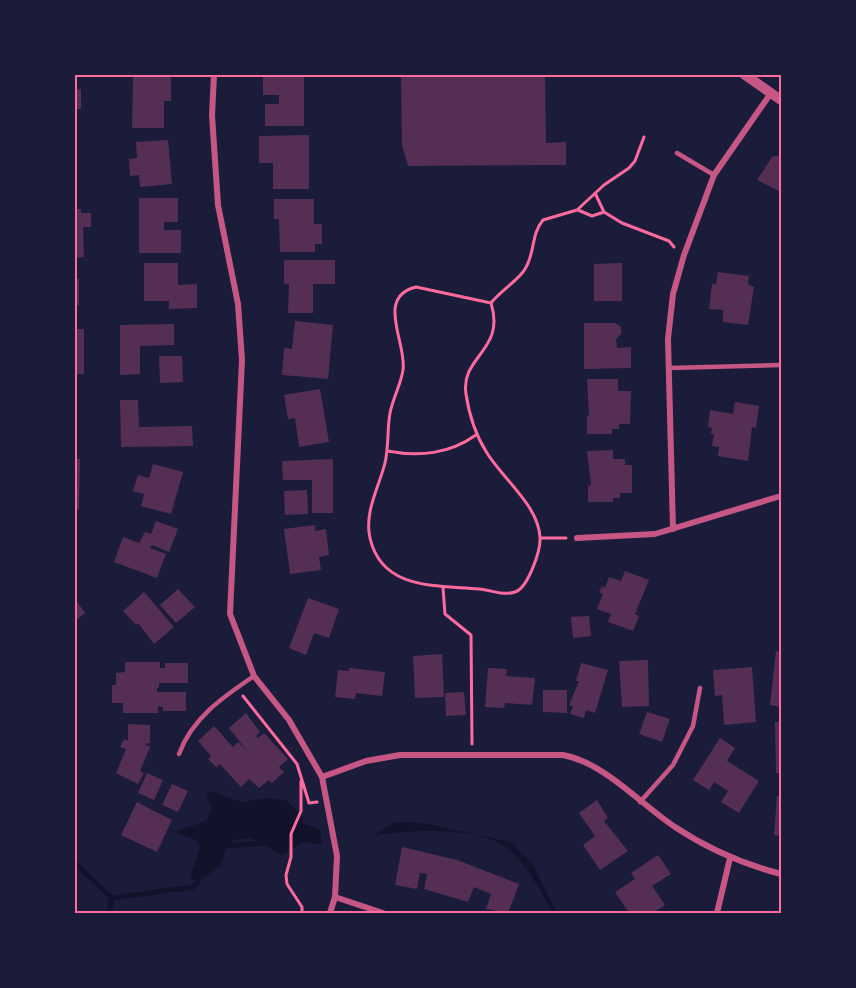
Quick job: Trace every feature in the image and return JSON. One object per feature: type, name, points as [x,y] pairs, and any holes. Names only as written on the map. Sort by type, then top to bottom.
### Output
[{"type":"street","points":[[214,75],[212,115],[218,206],[238,304],[242,360],[230,614],[254,676],[289,720],[322,777],[337,856],[335,897],[330,913]]},
{"type":"street","points":[[673,529],[668,339],[674,294],[683,258],[714,175],[776,97],[745,75]]},
{"type":"street","points":[[578,538],[635,537],[673,529],[781,496]]},
{"type":"street","points":[[322,777],[366,761],[400,755],[562,755],[577,758],[603,773],[676,828],[730,858],[781,874]]},
{"type":"street","points":[[717,913],[730,858]]},
{"type":"street","points":[[335,897],[383,913]]},
{"type":"lane","points":[[677,153],[714,175]]},
{"type":"lane","points":[[669,368],[781,365]]},
{"type":"lane","points":[[179,754],[186,735],[207,711],[254,676]]},
{"type":"lane","points":[[640,802],[674,765],[693,726],[700,688]]},
{"type":"path","points":[[491,303],[508,283],[525,270],[532,256],[536,232],[543,220],[578,210],[594,193],[635,161],[644,137]]},
{"type":"path","points":[[594,193],[604,212],[630,227],[669,241],[683,258]]},
{"type":"path","points":[[578,210],[592,216],[604,212]]},
{"type":"path","points":[[416,287],[491,303],[496,325],[492,339],[467,374],[465,388],[477,435],[496,467],[532,514],[540,538],[525,586],[517,592],[507,594],[479,589],[429,587],[403,578],[388,568],[376,555],[370,536],[370,513],[387,451],[391,409],[403,371],[404,357],[394,318],[397,299],[408,289],[416,287]]},
{"type":"path","points":[[387,451],[438,453],[454,449],[477,435]]},
{"type":"path","points":[[540,538],[578,538]]},
{"type":"path","points":[[443,588],[445,614],[471,635],[472,755]]},
{"type":"path","points":[[238,687],[247,703],[297,764],[309,803],[327,801]]},
{"type":"path","points":[[301,776],[301,811],[291,834],[291,857],[286,875],[287,884],[302,907],[303,913]]},
{"type":"shaded area","points":[[210,791],[241,802],[269,798],[286,800],[302,816],[303,824],[320,829],[322,842],[318,844],[302,842],[282,855],[251,838],[234,840],[227,846],[220,866],[201,880],[190,879],[200,846],[194,839],[174,832],[206,821],[212,809],[206,794]]},
{"type":"shaded area","points":[[395,822],[423,823],[515,843],[518,851],[532,863],[557,913],[553,913],[521,863],[508,849],[496,841],[480,836],[443,831],[373,836]]},
{"type":"building","points":[[133,75],[171,75],[171,101],[164,101],[164,128],[132,128]]},
{"type":"building","points":[[263,75],[304,75],[304,126],[265,126],[265,104],[279,104],[279,95],[263,95]]},
{"type":"building","points":[[401,75],[545,75],[546,143],[566,142],[566,165],[408,166],[402,145]]},
{"type":"building","points":[[81,89],[81,109],[75,109],[75,90]]},
{"type":"building","points":[[309,135],[309,189],[273,189],[273,163],[259,163],[259,136]]},
{"type":"building","points":[[168,140],[172,184],[140,187],[139,175],[130,176],[129,159],[137,158],[136,142]]},
{"type":"building","points":[[781,155],[781,192],[757,180],[772,157]]},
{"type":"building","points":[[139,198],[178,198],[178,222],[164,222],[164,230],[181,230],[181,253],[139,253]]},
{"type":"building","points":[[274,199],[314,199],[314,224],[322,224],[322,244],[315,244],[315,252],[280,252],[279,219],[274,219]]},
{"type":"building","points":[[75,209],[81,209],[81,213],[91,213],[91,227],[83,227],[84,257],[75,258]]},
{"type":"building","points":[[284,260],[335,260],[335,284],[313,284],[313,313],[288,313],[289,284],[284,284]]},
{"type":"building","points":[[144,263],[178,263],[178,285],[197,284],[197,308],[169,309],[169,301],[144,301]]},
{"type":"building","points":[[622,263],[622,301],[594,301],[594,264]]},
{"type":"building","points":[[718,272],[749,276],[748,284],[754,287],[748,325],[723,322],[723,310],[709,309],[712,284],[716,284]]},
{"type":"building","points":[[75,279],[79,279],[79,305],[75,305]]},
{"type":"building","points":[[295,321],[333,325],[328,379],[282,375],[284,348],[292,349]]},
{"type":"building","points":[[584,323],[615,323],[621,327],[621,334],[616,339],[617,348],[631,347],[631,368],[584,369]]},
{"type":"building","points":[[174,324],[174,345],[140,346],[140,374],[120,375],[120,325]]},
{"type":"building","points":[[75,329],[84,329],[84,374],[75,374]]},
{"type":"building","points":[[159,356],[182,356],[183,382],[160,383]]},
{"type":"building","points":[[587,379],[618,379],[618,391],[631,391],[630,424],[619,424],[619,429],[612,429],[612,434],[587,434],[587,416],[589,416]]},
{"type":"building","points":[[320,389],[329,442],[299,447],[295,418],[288,419],[284,395]]},
{"type":"building","points":[[120,400],[138,400],[139,427],[192,426],[193,446],[121,447]]},
{"type":"building","points":[[735,402],[759,406],[756,428],[752,427],[748,461],[718,456],[719,447],[712,446],[714,434],[711,434],[712,428],[708,427],[710,410],[733,414]]},
{"type":"building","points":[[613,450],[613,459],[625,459],[625,465],[632,465],[632,493],[620,493],[620,498],[613,498],[613,502],[588,502],[588,486],[591,485],[587,451]]},
{"type":"building","points":[[75,459],[80,459],[79,510],[75,510]]},
{"type":"building","points":[[333,459],[333,513],[312,513],[312,480],[283,480],[282,461]]},
{"type":"building","points":[[153,464],[183,472],[171,514],[141,506],[144,494],[133,491],[138,475],[149,478]]},
{"type":"building","points":[[307,490],[308,514],[285,515],[284,491]]},
{"type":"building","points":[[156,521],[178,529],[169,552],[152,545],[150,548],[166,554],[157,578],[114,562],[123,537],[139,543],[145,532],[151,534]]},
{"type":"building","points":[[315,525],[315,531],[326,529],[329,555],[319,557],[321,570],[290,574],[284,529]]},
{"type":"building","points":[[625,571],[649,580],[635,614],[639,616],[633,631],[608,622],[611,614],[597,609],[603,594],[599,592],[602,586],[605,588],[609,577],[621,581]]},
{"type":"building","points":[[178,589],[195,607],[176,623],[160,605]]},
{"type":"building","points":[[144,592],[174,627],[154,644],[138,623],[136,625],[123,611]]},
{"type":"building","points":[[308,598],[339,609],[329,638],[314,633],[306,655],[289,648]]},
{"type":"building","points":[[75,599],[85,613],[75,621]]},
{"type":"building","points":[[589,616],[591,636],[573,638],[571,617]]},
{"type":"building","points":[[776,651],[781,652],[781,707],[770,705]]},
{"type":"building","points":[[442,654],[444,697],[415,698],[413,656]]},
{"type":"building","points":[[648,660],[649,706],[622,707],[619,661]]},
{"type":"building","points":[[125,662],[160,662],[160,668],[165,668],[165,663],[188,663],[188,683],[159,683],[159,688],[157,688],[157,692],[186,692],[186,711],[163,711],[163,707],[158,706],[158,713],[123,713],[123,703],[112,703],[112,685],[116,685],[116,673],[125,672]]},
{"type":"building","points":[[581,663],[608,670],[595,713],[586,710],[584,718],[570,714],[573,706],[569,705],[579,681],[576,681]]},
{"type":"building","points":[[752,667],[756,722],[724,725],[722,695],[715,696],[713,670]]},
{"type":"building","points":[[349,668],[385,672],[382,696],[356,693],[355,699],[335,697],[338,670],[349,671]]},
{"type":"building","points":[[488,668],[507,669],[506,676],[535,678],[532,705],[505,703],[504,708],[485,707]]},
{"type":"building","points":[[543,690],[567,690],[567,713],[543,712]]},
{"type":"building","points":[[464,692],[466,715],[446,716],[445,693]]},
{"type":"building","points":[[647,712],[670,719],[662,742],[639,734]]},
{"type":"building","points":[[246,713],[260,732],[256,736],[258,738],[264,733],[288,759],[279,767],[284,772],[272,783],[269,780],[259,788],[249,779],[241,787],[220,764],[216,767],[208,759],[211,756],[198,741],[214,726],[233,747],[238,742],[247,751],[229,728]]},
{"type":"building","points":[[775,722],[781,722],[781,773],[776,773]]},
{"type":"building","points":[[128,724],[150,725],[150,743],[144,744],[150,747],[140,771],[144,773],[138,784],[116,773],[126,749],[120,747],[124,739],[128,741]]},
{"type":"building","points":[[720,738],[735,748],[727,761],[759,781],[739,813],[721,802],[728,791],[714,782],[709,790],[693,780]]},
{"type":"building","points":[[147,773],[163,780],[154,800],[138,793]]},
{"type":"building","points":[[172,784],[188,791],[178,812],[162,805]]},
{"type":"building","points":[[777,796],[781,796],[781,836],[774,835]]},
{"type":"building","points":[[597,800],[608,818],[604,821],[628,851],[600,870],[583,845],[595,836],[579,813]]},
{"type":"building","points":[[137,802],[172,820],[157,852],[121,835]]},
{"type":"building","points":[[402,847],[457,860],[519,884],[508,913],[486,909],[491,894],[474,887],[468,902],[424,889],[427,874],[420,873],[417,889],[395,885]]},
{"type":"building","points":[[658,855],[671,874],[652,886],[665,905],[653,913],[629,913],[615,892],[635,879],[631,873]]},
{"type":"waterway","points":[[223,846],[267,843]]},
{"type":"waterway","points":[[75,863],[112,898],[193,887],[202,876]]},
{"type":"waterway","points":[[109,913],[112,898]]}]
